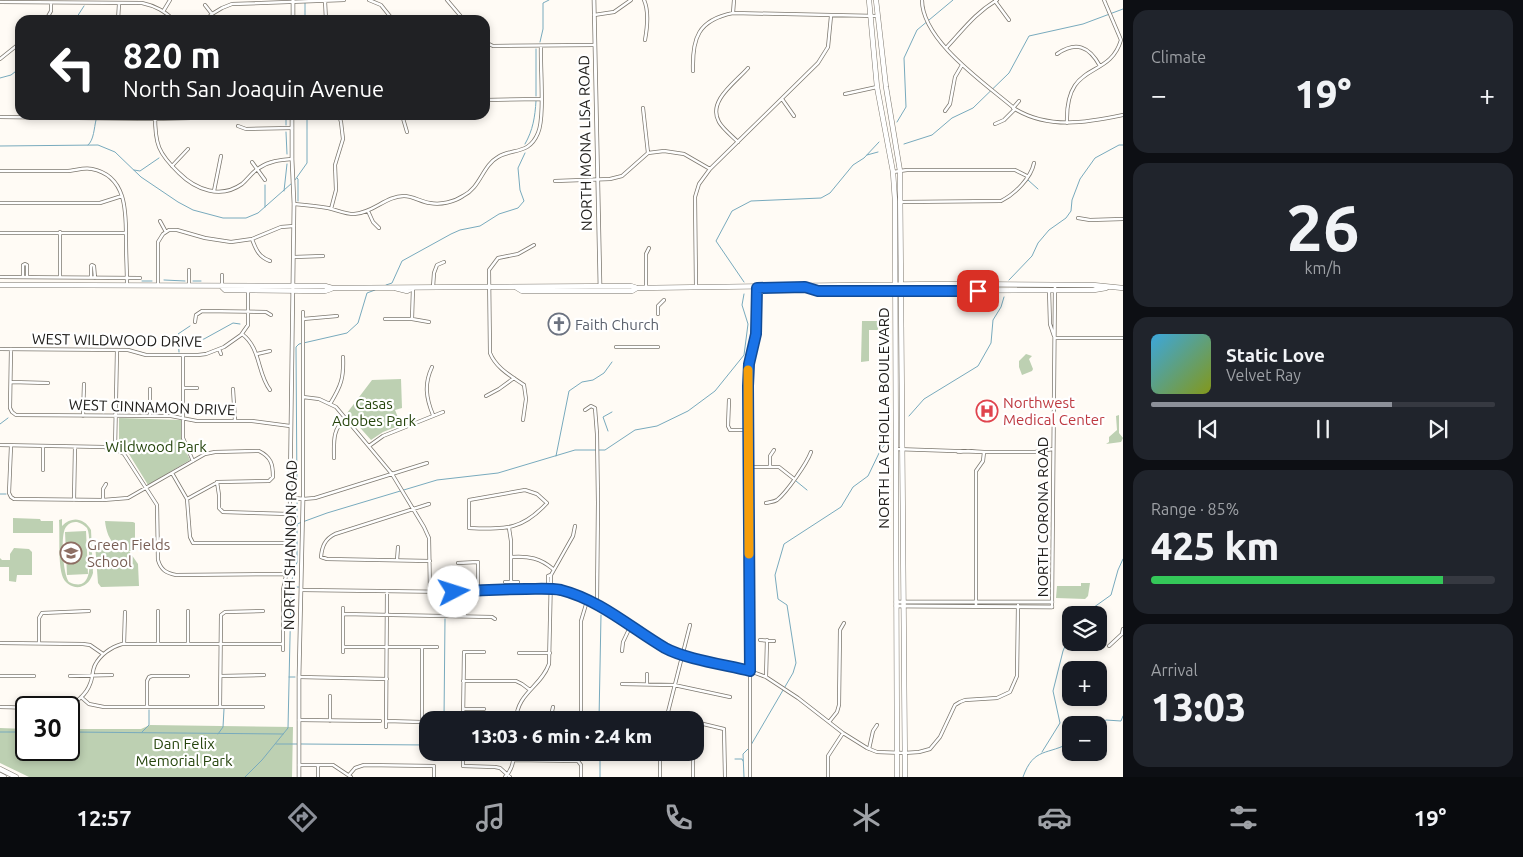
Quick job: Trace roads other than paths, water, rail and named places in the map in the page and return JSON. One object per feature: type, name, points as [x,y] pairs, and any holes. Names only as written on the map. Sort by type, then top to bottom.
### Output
[{"type":"main road","name":"NORTH LA CHOLLA BOULEVARD","points":[[868,0],[877,87],[893,172],[895,201],[897,777]]},
{"type":"main road","name":"NORTH LA CHOLLA BOULEVARD","points":[[876,0],[892,129],[900,171],[904,777]]},
{"type":"main road","points":[[0,285],[225,286],[325,291],[332,288],[395,288],[407,291],[413,288],[600,286],[632,286],[637,288],[757,288],[818,285],[1011,285],[1052,288]]},
{"type":"main road","points":[[978,291],[980,288],[999,288],[1011,285]]},
{"type":"main road","points":[[805,287],[818,291],[978,291],[1093,285],[1123,288]]},
{"type":"main road","points":[[222,287],[225,290],[248,291],[293,289]]},
{"type":"main road","points":[[516,288],[522,291],[632,291],[637,288]]},
{"type":"main road","points":[[0,768],[16,777]]},
{"type":"main road","points":[[0,775],[4,777]]},
{"type":"street","points":[[164,10],[170,0]]},
{"type":"street","points":[[205,5],[212,14],[232,4],[344,0]]},
{"type":"street","points":[[369,0],[380,5],[389,15]]},
{"type":"street","points":[[447,0],[460,15]]},
{"type":"street","name":"NORTH MONA LISA ROAD","points":[[594,0],[600,286]]},
{"type":"street","points":[[594,15],[614,12],[631,0]]},
{"type":"street","points":[[644,0],[647,30],[645,40]]},
{"type":"street","points":[[733,13],[734,0]]},
{"type":"street","points":[[922,0],[926,20],[933,34],[962,65],[1014,109],[1032,118],[1046,122],[1067,123],[1100,120],[1123,115]]},
{"type":"street","points":[[946,48],[975,15],[996,0],[1009,20]]},
{"type":"street","points":[[1067,123],[1068,98],[1079,78],[1110,60],[1116,53],[1122,40],[1104,0]]},
{"type":"street","points":[[293,1],[293,15]]},
{"type":"street","points":[[326,1],[326,15]]},
{"type":"street","points":[[0,2],[142,3],[153,5],[164,10],[169,15]]},
{"type":"street","points":[[49,15],[51,11],[51,2]]},
{"type":"street","points":[[118,15],[119,3]]},
{"type":"street","points":[[693,71],[694,44],[699,32],[709,21],[719,16],[733,13],[877,16]]},
{"type":"street","points":[[696,288],[695,197],[699,184],[710,169],[818,63],[828,47],[831,16]]},
{"type":"street","points":[[490,44],[594,46]]},
{"type":"street","points":[[294,204],[311,205],[355,214],[368,211],[397,197],[410,197],[430,203],[447,202],[464,196],[476,185],[493,160],[505,154],[522,150],[534,140],[539,132],[541,124],[540,46]]},
{"type":"street","points":[[0,59],[15,47]]},
{"type":"street","points":[[1057,54],[1070,47],[1087,49],[1100,66]]},
{"type":"street","points":[[945,111],[950,104],[955,77],[962,65]]},
{"type":"street","points":[[738,142],[720,124],[716,109],[718,102],[748,68]]},
{"type":"street","points":[[845,94],[877,87]]},
{"type":"street","points":[[490,100],[541,99]]},
{"type":"street","points":[[782,99],[794,116]]},
{"type":"street","points":[[995,124],[1004,120],[1019,101]]},
{"type":"street","points":[[643,108],[648,153]]},
{"type":"street","points":[[0,117],[15,117]]},
{"type":"street","points":[[155,120],[158,146],[161,153],[194,186],[205,190],[224,191],[236,187],[250,177],[257,169],[268,163],[292,159]]},
{"type":"street","name":"NORTH SHANNON ROAD","points":[[283,650],[283,590],[289,561],[290,514],[294,257],[292,120]]},
{"type":"street","points":[[331,209],[336,190],[335,165],[343,139],[340,120]]},
{"type":"street","points":[[403,120],[407,132]]},
{"type":"street","points":[[238,126],[246,129],[292,128]]},
{"type":"street","points":[[172,166],[188,149]]},
{"type":"street","points":[[556,180],[610,179],[622,176],[648,153],[664,151],[684,154],[710,169]]},
{"type":"street","points":[[214,191],[221,156]]},
{"type":"street","points":[[252,162],[265,180]]},
{"type":"street","points":[[901,202],[1001,201],[1007,198],[1028,176],[1034,162]]},
{"type":"street","points":[[0,171],[69,171],[84,168],[93,169],[112,179],[126,206],[127,286]]},
{"type":"street","points":[[893,172],[1015,170],[1028,176]]},
{"type":"street","points":[[236,187],[238,192]]},
{"type":"street","points":[[0,203],[100,204],[122,196]]},
{"type":"street","points":[[368,211],[373,222],[379,228]]},
{"type":"street","points":[[1078,218],[1090,220],[1123,219]]},
{"type":"street","points":[[160,222],[166,232]]},
{"type":"street","points":[[158,286],[158,242],[166,232],[175,229],[225,242],[252,239],[278,227],[294,226]]},
{"type":"street","points":[[60,232],[60,277]]},
{"type":"street","points":[[0,233],[126,233]]},
{"type":"street","points":[[252,239],[257,252],[264,259],[270,261]]},
{"type":"street","points":[[523,420],[526,392],[524,385],[500,368],[490,353],[489,270],[498,258],[518,254],[534,245]]},
{"type":"street","points":[[646,288],[646,254],[649,248]]},
{"type":"street","points":[[294,257],[323,256]]},
{"type":"street","points":[[433,288],[434,273],[437,265],[444,262]]},
{"type":"street","points":[[23,277],[23,265],[25,264],[27,265],[27,277]]},
{"type":"street","points":[[189,287],[190,270]]},
{"type":"street","points":[[222,276],[222,287]]},
{"type":"street","points":[[0,277],[140,278]]},
{"type":"street","points":[[412,319],[413,288]]},
{"type":"street","points":[[750,777],[749,364],[756,334],[757,288]]},
{"type":"street","name":"NORTH CORONA ROAD","points":[[1052,288],[1050,324],[1055,338],[1052,607]]},
{"type":"street","points":[[248,291],[248,325],[242,334],[251,342],[257,354],[265,384],[270,390]]},
{"type":"street","points":[[658,314],[658,306],[664,300]]},
{"type":"street","points":[[195,322],[197,313],[202,311],[266,312],[271,315]]},
{"type":"street","name":"NORTH SHANNON ROAD","points":[[299,777],[303,498],[303,312]]},
{"type":"street","points":[[303,319],[337,316]]},
{"type":"street","points":[[384,319],[412,319],[429,322]]},
{"type":"street","name":"WEST WILDWOOD DRIVE","points":[[0,349],[128,350],[146,355],[206,354],[237,339],[242,334]]},
{"type":"street","points":[[1055,338],[1123,338]]},
{"type":"street","points":[[616,348],[658,347]]},
{"type":"street","points":[[11,349],[11,382],[48,383]]},
{"type":"street","points":[[219,349],[221,354]]},
{"type":"street","points":[[115,449],[117,350]]},
{"type":"street","points":[[257,354],[270,351]]},
{"type":"street","points":[[183,355],[183,438],[193,460]]},
{"type":"street","points":[[330,404],[342,383],[344,373],[343,357]]},
{"type":"street","points":[[432,367],[427,377],[426,386],[427,399],[433,415]]},
{"type":"street","points":[[486,396],[514,378]]},
{"type":"street","name":"WEST CINNAMON DRIVE","points":[[11,382],[10,408],[12,414],[16,415],[170,416],[197,421],[257,422],[290,426]]},
{"type":"street","points":[[83,416],[84,384]]},
{"type":"street","points":[[183,388],[197,388]]},
{"type":"street","points":[[150,389],[150,416]]},
{"type":"street","points":[[233,389],[235,421]]},
{"type":"street","points":[[303,397],[319,399],[330,404],[346,418],[392,474],[414,509],[428,538],[430,592]]},
{"type":"street","points":[[729,400],[728,426],[730,430],[749,430]]},
{"type":"street","points":[[585,410],[591,406],[595,408],[597,434],[598,601],[596,605]]},
{"type":"street","points":[[369,446],[384,436],[443,412]]},
{"type":"street","points":[[334,458],[335,431],[338,424],[346,418]]},
{"type":"street","points":[[0,445],[104,447],[115,449],[124,454],[158,509],[158,560],[161,568],[167,573],[176,575],[286,574]]},
{"type":"street","points":[[11,446],[9,493],[10,498],[14,499],[103,500],[128,498],[193,460],[205,454],[215,452],[258,451],[265,454],[273,465],[271,482],[217,482],[187,499]]},
{"type":"street","points":[[43,470],[44,446]]},
{"type":"street","points":[[74,500],[75,446]]},
{"type":"street","points":[[895,449],[958,452],[1035,452],[1053,449]]},
{"type":"street","points":[[770,466],[770,456],[774,450]]},
{"type":"street","points":[[766,502],[776,501],[808,462],[811,452]]},
{"type":"street","points":[[976,603],[976,477],[984,452]]},
{"type":"street","points":[[290,498],[315,498],[427,463]]},
{"type":"street","points":[[749,467],[770,466],[783,470],[794,478]]},
{"type":"street","points":[[172,473],[187,499],[191,541],[198,544],[288,543]]},
{"type":"street","points":[[217,482],[220,511],[290,514]]},
{"type":"street","points":[[103,500],[103,489],[106,484]]},
{"type":"street","points":[[524,490],[537,494],[547,503],[533,517],[509,528],[468,528],[469,500],[524,490]]},
{"type":"street","points":[[430,504],[335,534],[324,543],[322,557],[327,559],[430,560]]},
{"type":"street","points":[[517,711],[518,705],[546,671],[550,653],[550,587],[548,576],[573,536],[575,526]]},
{"type":"street","points":[[509,528],[512,582]]},
{"type":"street","points":[[398,547],[398,560]]},
{"type":"street","points":[[512,557],[533,557],[542,560],[554,569]]},
{"type":"street","points":[[458,562],[478,562],[478,590]]},
{"type":"street","points":[[506,582],[518,582]]},
{"type":"street","points":[[302,590],[430,592],[550,587],[596,605],[666,648],[766,677],[798,698],[843,733],[869,749],[877,752],[904,753],[919,752],[930,748],[940,737],[955,706],[960,702],[997,698],[1010,692],[1017,676],[1018,606]]},
{"type":"street","points":[[386,727],[387,591]]},
{"type":"street","points":[[465,591],[465,616]]},
{"type":"street","points":[[581,711],[581,621],[587,601]]},
{"type":"street","points":[[896,604],[1052,602]]},
{"type":"street","points":[[904,604],[1052,607]]},
{"type":"street","points":[[343,608],[343,652]]},
{"type":"street","points":[[39,644],[40,613],[89,611]]},
{"type":"street","points":[[158,611],[158,644]]},
{"type":"street","points":[[188,611],[188,644]]},
{"type":"street","points":[[124,644],[125,612]]},
{"type":"street","points":[[220,707],[221,612],[264,612]]},
{"type":"street","points":[[343,614],[465,616],[492,617],[495,619]]},
{"type":"street","points":[[829,722],[837,712],[839,705],[840,630],[844,623]]},
{"type":"street","points":[[622,650],[623,642],[631,625]]},
{"type":"street","points":[[669,711],[690,625]]},
{"type":"street","points":[[1109,646],[1122,634],[1123,629]]},
{"type":"street","points":[[760,640],[774,640]]},
{"type":"street","points":[[766,677],[767,640]]},
{"type":"street","points":[[0,643],[83,644],[90,645],[103,655]]},
{"type":"street","points":[[0,708],[67,706],[81,697],[90,685],[94,667],[113,646],[124,644],[283,644]]},
{"type":"street","points":[[343,647],[437,647]]},
{"type":"street","points":[[422,647],[422,711]]},
{"type":"street","points":[[484,652],[464,652],[463,709],[484,709]]},
{"type":"street","points":[[519,653],[550,653]]},
{"type":"street","points":[[546,671],[550,675]]},
{"type":"street","points":[[647,674],[647,684]]},
{"type":"street","points":[[70,676],[112,675]]},
{"type":"street","points":[[221,676],[264,675]]},
{"type":"street","points":[[0,676],[34,676]]},
{"type":"street","points":[[147,707],[148,677],[188,676]]},
{"type":"street","points":[[299,677],[387,679]]},
{"type":"street","points":[[464,681],[516,681],[530,690]]},
{"type":"street","points":[[622,684],[674,684],[730,698]]},
{"type":"street","points":[[330,696],[330,721]]},
{"type":"street","points":[[81,697],[89,704],[96,706],[263,707]]},
{"type":"street","points":[[552,711],[553,707]]},
{"type":"street","points":[[299,720],[380,721]]},
{"type":"street","points":[[386,721],[419,722]]},
{"type":"street","points":[[704,724],[725,728],[725,777]]},
{"type":"street","points":[[869,749],[871,737],[877,725]]},
{"type":"street","points":[[828,777],[828,756],[843,733]]},
{"type":"street","points":[[463,761],[463,766],[500,768],[507,776],[514,761]]},
{"type":"street","points":[[580,761],[581,777]]},
{"type":"street","points":[[660,761],[660,777]]},
{"type":"street","points":[[693,761],[693,777]]},
{"type":"street","points":[[299,765],[337,767],[350,776],[355,768],[364,765],[434,766],[434,777]]},
{"type":"street","points":[[318,765],[318,777]]},
{"type":"waterway","points":[[305,0],[305,15]]},
{"type":"waterway","points":[[540,42],[543,29],[543,3],[549,0]]},
{"type":"waterway","points":[[897,122],[906,107],[904,58],[917,30],[953,0]]},
{"type":"waterway","points":[[78,15],[84,6]]},
{"type":"waterway","points":[[904,144],[932,135],[952,118],[973,108],[1009,73],[1029,36],[1083,24],[1123,9]]},
{"type":"waterway","points":[[536,49],[536,96]]},
{"type":"waterway","points":[[0,78],[15,72]]},
{"type":"waterway","points":[[525,144],[533,123],[536,101]]},
{"type":"waterway","points":[[88,145],[93,137],[96,120]]},
{"type":"waterway","points":[[286,120],[286,125]]},
{"type":"waterway","points":[[295,180],[307,163],[307,120]]},
{"type":"waterway","points":[[286,132],[287,154]]},
{"type":"waterway","points":[[744,282],[716,241],[732,211],[751,201],[821,198],[830,193],[853,165],[864,158],[879,142]]},
{"type":"waterway","points":[[0,146],[98,145],[115,152],[141,177],[178,202],[193,210],[223,218],[246,218],[258,213],[292,183]]},
{"type":"waterway","points":[[1009,280],[1032,256],[1038,243],[1049,230],[1066,218],[1071,211],[1072,200],[1080,179],[1095,158],[1119,145],[1123,145]]},
{"type":"waterway","points":[[867,155],[878,152]]},
{"type":"waterway","points":[[386,285],[392,283],[402,261],[451,234],[480,226],[499,214],[518,208],[524,201],[520,190],[518,168],[525,153]]},
{"type":"waterway","points":[[134,170],[140,171],[159,158]]},
{"type":"waterway","points":[[284,191],[287,164]]},
{"type":"waterway","points":[[297,178],[298,201]]},
{"type":"waterway","points":[[1028,180],[1038,189]]},
{"type":"waterway","points":[[265,185],[265,207]]},
{"type":"waterway","points":[[164,280],[185,281]]},
{"type":"waterway","points":[[142,281],[152,281]]},
{"type":"waterway","points":[[193,281],[201,281]]},
{"type":"waterway","points":[[297,494],[296,347],[299,344],[347,333],[358,323],[367,293],[375,290]]},
{"type":"waterway","points":[[297,524],[437,480],[498,473],[575,450],[605,450],[635,430],[657,426],[688,411],[715,391],[744,355],[748,324],[742,305],[744,294]]},
{"type":"waterway","points":[[909,416],[924,399],[978,366],[991,343],[993,320],[1001,307],[1004,297]]},
{"type":"waterway","points":[[179,340],[204,339],[233,323],[240,324]]},
{"type":"waterway","points":[[179,352],[178,334],[190,326]]},
{"type":"waterway","points":[[556,456],[569,391],[582,382],[593,380],[604,373],[612,362]]},
{"type":"waterway","points":[[608,431],[603,417],[612,412]]},
{"type":"waterway","points":[[0,424],[8,418]]},
{"type":"waterway","points":[[751,745],[793,673],[796,663],[787,605],[778,599],[775,575],[784,544],[841,507],[853,487],[868,476],[881,449],[888,441]]},
{"type":"waterway","points":[[796,481],[807,490]]},
{"type":"waterway","points":[[0,494],[6,494]]},
{"type":"waterway","points":[[245,777],[262,760],[288,728],[291,583],[297,562],[297,503]]},
{"type":"waterway","points":[[1096,606],[1111,595],[1123,559]]},
{"type":"waterway","points":[[292,587],[299,587]]},
{"type":"waterway","points":[[599,711],[601,615]]},
{"type":"waterway","points":[[444,711],[445,619]]},
{"type":"waterway","points":[[1042,752],[1060,723],[1053,691],[1063,651]]},
{"type":"waterway","points":[[289,677],[295,677]]},
{"type":"waterway","points":[[218,734],[223,727],[224,709]]},
{"type":"waterway","points":[[142,732],[149,725],[149,710]]},
{"type":"waterway","points":[[1107,720],[1121,721],[1123,716]]},
{"type":"waterway","points":[[0,732],[15,732]]},
{"type":"waterway","points":[[80,732],[283,734]]},
{"type":"waterway","points":[[276,744],[297,744]]},
{"type":"waterway","points":[[301,744],[419,745]]},
{"type":"waterway","points":[[1023,777],[1027,767],[1037,756],[1062,746]]},
{"type":"waterway","points":[[744,777],[743,754],[749,748]]},
{"type":"waterway","points":[[735,759],[742,759],[743,761]]},
{"type":"waterway","points":[[600,761],[600,777]]},
{"type":"place","name":"Faith Church","points":[[559,324]]},
{"type":"place","name":"Northwest Medical Center","points":[[987,411]]},
{"type":"place","name":"Green Fields School","points":[[71,553]]},
{"type":"park label","name":"Casas Adobes Park","points":[[374,412]]},
{"type":"park label","name":"Wildwood Park","points":[[156,446]]},
{"type":"park label","name":"Dan Felix Memorial Park","points":[[184,752]]}]
